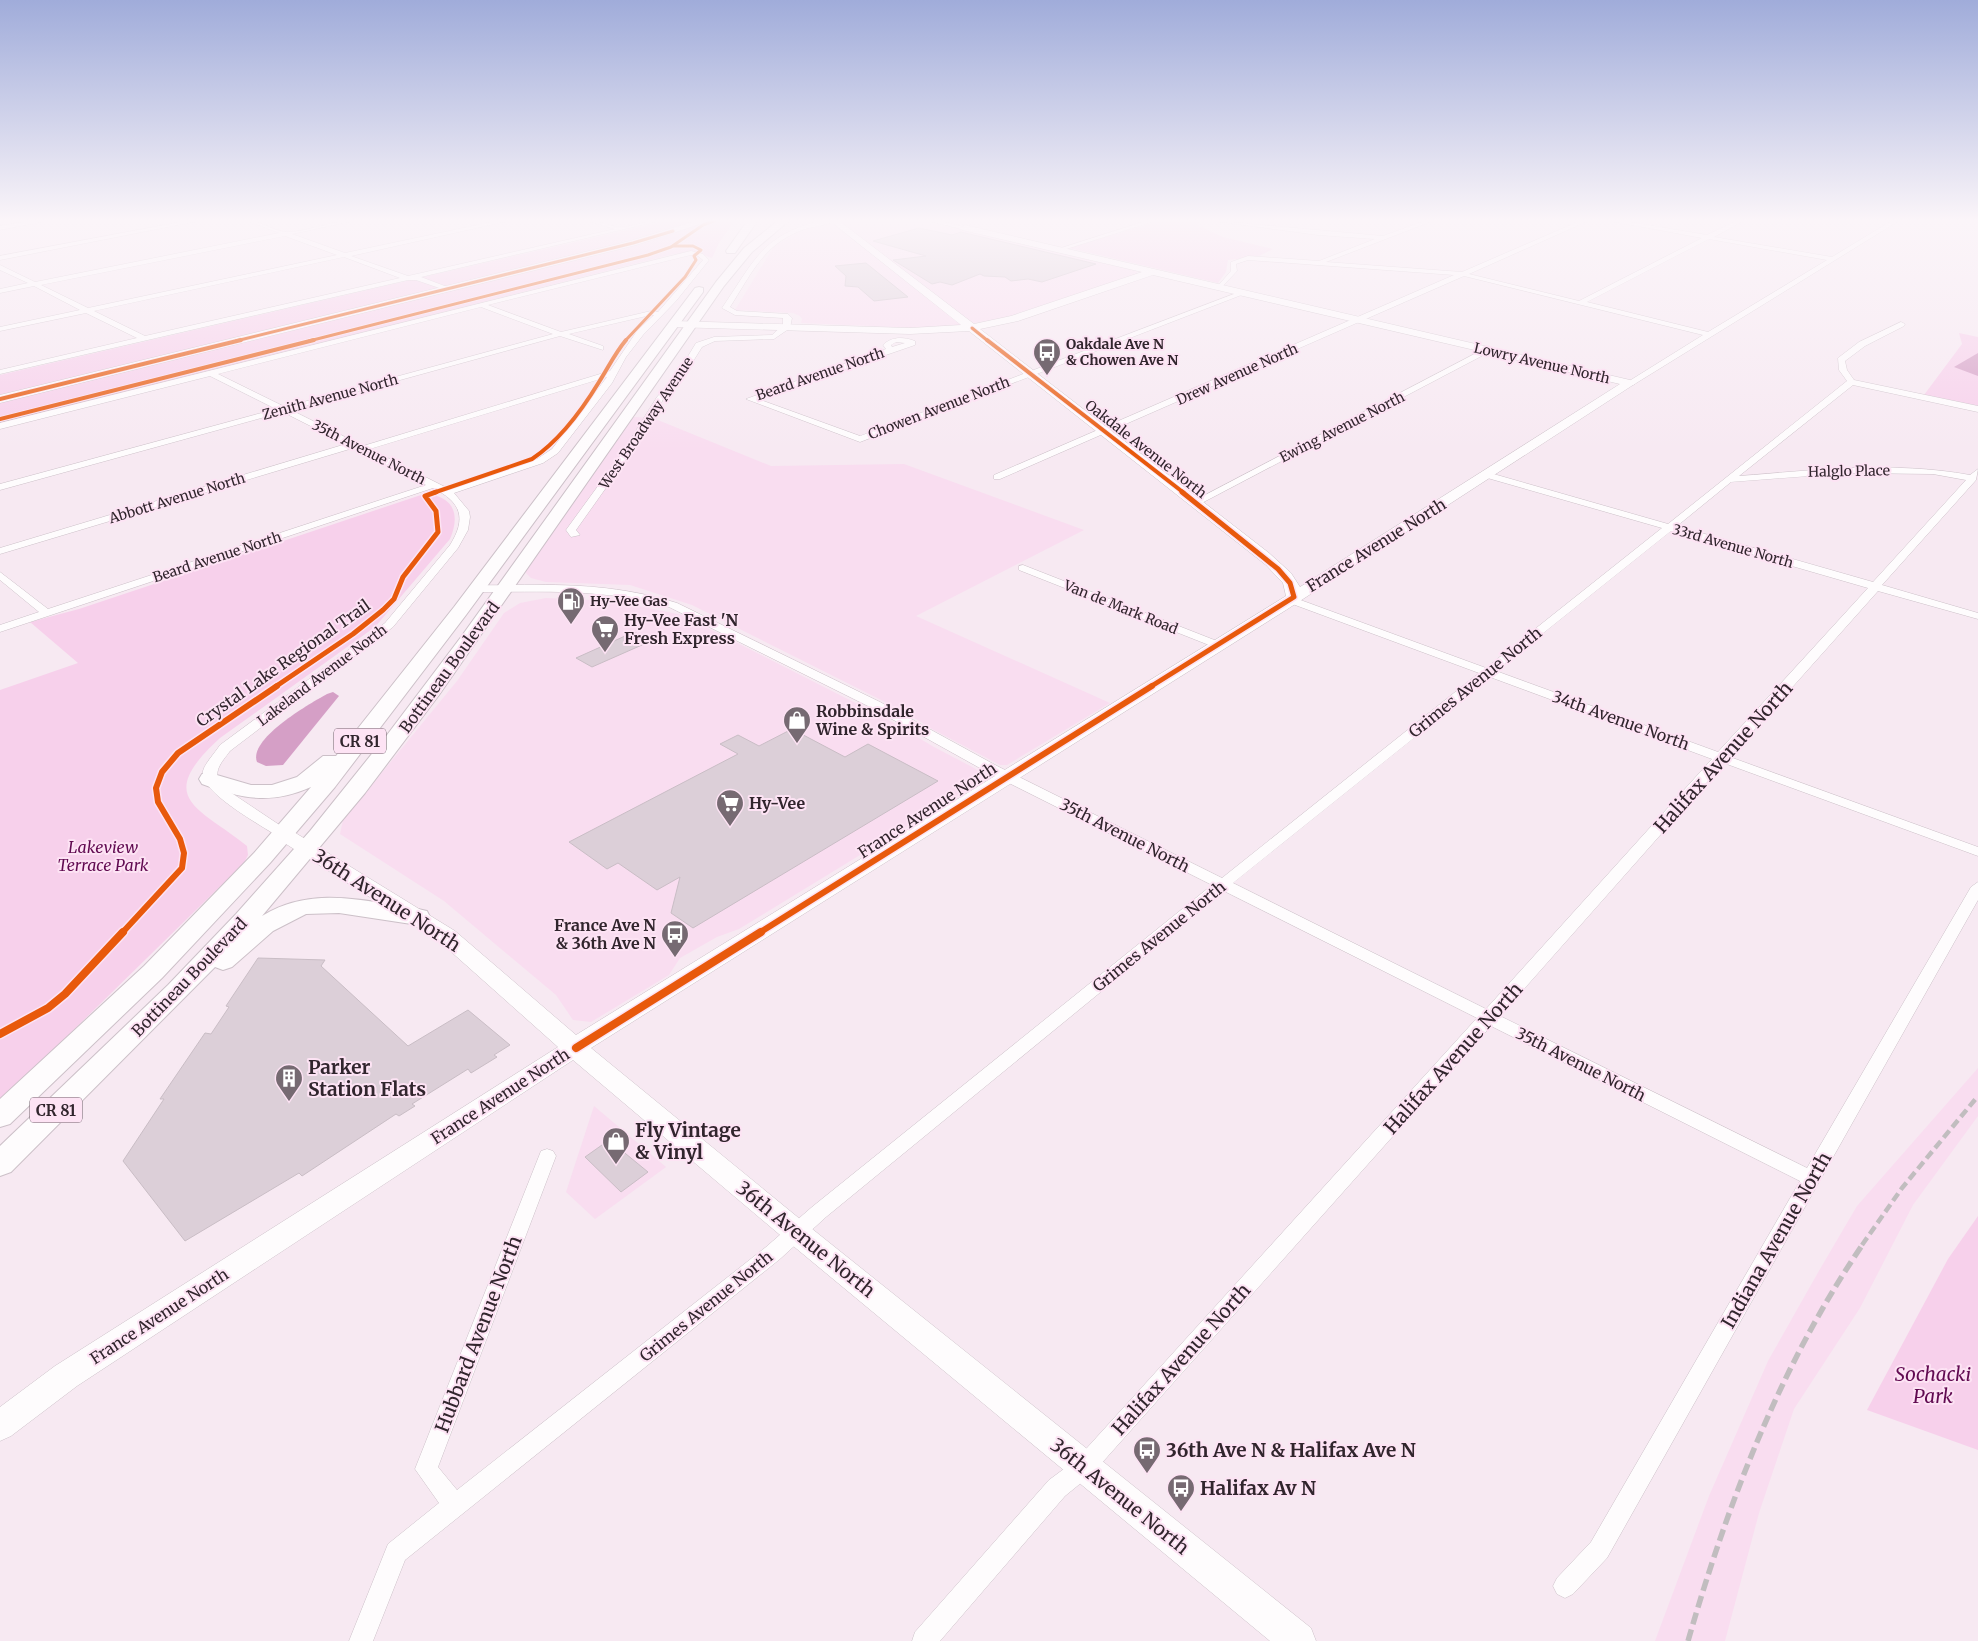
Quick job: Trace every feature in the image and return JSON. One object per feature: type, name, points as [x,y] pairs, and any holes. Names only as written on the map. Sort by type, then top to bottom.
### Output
[{"type":"main road","name":"Bottineau Boulevard","points":[[0,1164],[112,1056],[194,973],[278,883],[394,744],[506,589],[696,297]]},
{"type":"main road","name":"Bottineau Boulevard","points":[[0,1116],[153,972],[243,878],[282,833],[381,715],[680,322],[705,297]]},
{"type":"main road","points":[[210,779],[238,790],[253,793],[290,788],[318,774],[328,765],[411,657],[460,611]]},
{"type":"main road","points":[[0,1170],[118,1072],[232,952],[279,917],[296,909],[314,905],[418,917]]},
{"type":"street","points":[[60,297],[145,339]]},
{"type":"street","points":[[0,329],[150,297]]},
{"type":"street","points":[[0,372],[327,297]]},
{"type":"street","points":[[0,399],[414,297]]},
{"type":"street","points":[[0,426],[515,297]]},
{"type":"street","points":[[677,297],[674,300],[680,322]]},
{"type":"street","points":[[733,297],[726,308],[735,313],[785,316],[788,318],[786,326]]},
{"type":"street","name":"Oakdale Avenue North","points":[[932,297],[1251,546],[1291,581],[1295,591],[1293,598]]},
{"type":"street","points":[[448,492],[540,461],[555,451],[609,380],[640,333],[680,322],[770,328],[786,326],[916,331],[972,328],[1014,320],[1081,297]]},
{"type":"street","name":"Chowen Avenue North","points":[[860,439],[1233,297]]},
{"type":"street","name":"Lowry Avenue North","points":[[1258,297],[1630,383]]},
{"type":"street","name":"Drew Avenue North","points":[[997,477],[1412,297]]},
{"type":"street","points":[[1557,297],[1707,334]]},
{"type":"street","points":[[1580,302],[1591,297]]},
{"type":"street","name":"France Avenue North","points":[[0,1426],[66,1376],[576,1048],[1293,598],[1707,334],[1770,297]]},
{"type":"street","points":[[481,305],[600,348]]},
{"type":"street","name":"Zenith Avenue North","points":[[0,487],[560,334],[651,314],[680,322]]},
{"type":"street","points":[[1901,324],[1854,349],[1841,360],[1843,370],[1851,382],[1978,409]]},
{"type":"street","name":"West Broadway Avenue","points":[[575,535],[571,530],[626,454],[661,397],[678,377],[699,345],[720,338],[768,338],[779,335],[786,326]]},
{"type":"street","name":"Beard Avenue North","points":[[860,439],[750,398],[890,350]]},
{"type":"street","name":"Ewing Avenue North","points":[[1195,503],[1489,350]]},
{"type":"street","name":"35th Avenue North","points":[[209,372],[448,492]]},
{"type":"street","name":"Abbott Avenue North","points":[[0,551],[612,373]]},
{"type":"street","name":"Grimes Avenue North","points":[[361,1641],[396,1552],[773,1253],[796,1232],[1223,884],[1726,480],[1851,382]]},
{"type":"street","name":"Halglo Place","points":[[1726,480],[1848,470],[1933,471],[1975,475]]},
{"type":"street","name":"33rd Avenue North","points":[[1487,475],[1978,616]]},
{"type":"street","name":"Halifax Avenue North","points":[[924,1641],[1057,1488],[1084,1467],[1490,1018],[1877,587],[1975,475]]},
{"type":"street","name":"Beard Avenue North","points":[[0,629],[44,612],[434,486]]},
{"type":"street","name":"Lakeland Avenue North","points":[[210,779],[210,770],[225,748],[389,624],[454,546],[463,533],[466,520],[464,509],[448,492]]},
{"type":"street","name":"Van de Mark Road","points":[[1023,568],[1218,645]]},
{"type":"street","points":[[0,575],[44,612]]},
{"type":"street","name":"35th Avenue North","points":[[476,589],[610,590],[641,594],[674,605],[882,709],[939,742],[1810,1178]]},
{"type":"street","name":"34th Avenue North","points":[[1293,598],[1978,852]]},
{"type":"street","points":[[210,779],[216,789],[282,833]]},
{"type":"street","name":"36th Avenue North","points":[[282,833],[447,936],[576,1048],[796,1232],[1298,1641]]},
{"type":"street","name":"Indiana Avenue North","points":[[1565,1586],[1599,1550],[1978,887]]},
{"type":"street","name":"Hubbard Avenue North","points":[[455,1505],[426,1469],[547,1156]]},
{"type":"shaded area","points":[[743,297],[1071,297],[1007,318],[947,327],[918,328],[801,323],[802,319],[800,316],[793,313],[735,310]]},
{"type":"shaded area","points":[[1978,353],[1978,376],[1954,367]]},
{"type":"shaded area","points":[[633,417],[653,418],[771,466],[904,464],[1084,530],[916,616],[1110,703],[1007,765],[1000,765],[932,729],[903,711],[692,605],[630,585],[546,582],[531,578],[526,573],[526,569]]},
{"type":"shaded area","points":[[546,598],[615,601],[682,615],[887,719],[976,769],[981,776],[979,781],[739,929],[717,937],[680,958],[669,975],[591,1022],[573,1020],[556,995],[444,901],[340,834],[343,820],[457,681],[504,613],[520,603]]},
{"type":"shaded area","points":[[333,692],[339,696],[283,765],[266,766],[257,762],[257,753],[270,733],[318,699]]},
{"type":"shaded area","points":[[1978,1068],[1978,1116],[1913,1205],[1860,1308],[1794,1409],[1759,1513],[1725,1641],[1655,1641],[1709,1496],[1768,1361],[1857,1206]]},
{"type":"shaded area","points":[[594,1106],[666,1167],[595,1219],[566,1192]]},
{"type":"green space","points":[[339,297],[505,297],[0,424],[0,375]]},
{"type":"green space","points":[[1959,333],[1978,337],[1978,406],[1924,395],[1962,344]]},
{"type":"green space","name":"Lakeview Terrace Park","points":[[424,494],[442,498],[452,508],[455,522],[450,539],[375,627],[220,738],[200,759],[189,775],[186,789],[190,800],[200,811],[247,846],[248,855],[244,863],[0,1102],[0,690],[78,663],[30,622],[79,609]]},
{"type":"green space","name":"Sochacki Park","points":[[1978,1216],[1978,1450],[1867,1410],[1948,1259]]},
{"type":"building","points":[[869,297],[908,297],[874,301]]},
{"type":"building","name":"Hy-Vee Fast 'N Fresh Express","points":[[634,632],[651,641],[592,667],[576,658]]},
{"type":"building","name":"Hy-Vee","points":[[792,729],[845,757],[868,744],[938,781],[693,928],[671,913],[680,877],[657,890],[618,863],[607,869],[569,842],[738,754],[720,744],[738,735],[759,746]]},
{"type":"building","name":"Parker Station Flats","points":[[258,958],[325,960],[321,966],[408,1046],[468,1010],[510,1045],[494,1055],[497,1057],[471,1073],[468,1069],[412,1104],[415,1106],[399,1116],[396,1114],[302,1176],[299,1173],[185,1241],[123,1161],[164,1099],[160,1099],[205,1033],[211,1034],[229,1007],[226,1006]]},
{"type":"building","name":"Fly Vintage & Vinyl","points":[[609,1140],[648,1172],[621,1192],[585,1157]]},
{"type":"railway","points":[[1862,1245],[1902,1188],[1978,1096]]},
{"type":"railway","points":[[1688,1641],[1721,1537],[1760,1435],[1807,1337],[1863,1244]]},
{"type":"cycle path","points":[[0,399],[416,297]]},
{"type":"cycle path","points":[[0,419],[484,297]]},
{"type":"cycle path","name":"Crystal Lake Regional Trail","points":[[0,1034],[48,1008],[65,994],[182,868],[184,853],[180,839],[164,815],[158,802],[156,788],[162,772],[178,753],[353,634],[383,610],[394,599],[403,577],[438,532],[436,511],[425,496],[532,459],[539,454],[568,424],[587,400],[619,348],[667,297]]},
{"type":"cycle path","points":[[576,1048],[1294,597],[1294,590],[1290,583],[1271,562],[972,328]]},
{"type":"place","name":"Oakdale Ave N & Chowen Ave N","points":[[1047,376]]},
{"type":"place","name":"Hy-Vee Gas","points":[[571,625]]},
{"type":"place","name":"Hy-Vee Fast 'N Fresh Express","points":[[605,653]]},
{"type":"place","name":"Robbinsdale Wine & Spirits","points":[[797,744]]},
{"type":"place","name":"Hy-Vee","points":[[730,827]]},
{"type":"place","name":"France Ave N & 36th Ave N","points":[[675,958]]},
{"type":"place","name":"Parker Station Flats","points":[[289,1102]]},
{"type":"place","name":"Fly Vintage & Vinyl","points":[[616,1165]]},
{"type":"place","name":"36th Ave N & Halifax Ave N","points":[[1147,1474]]},
{"type":"place","name":"Halifax Av N","points":[[1181,1512]]}]
